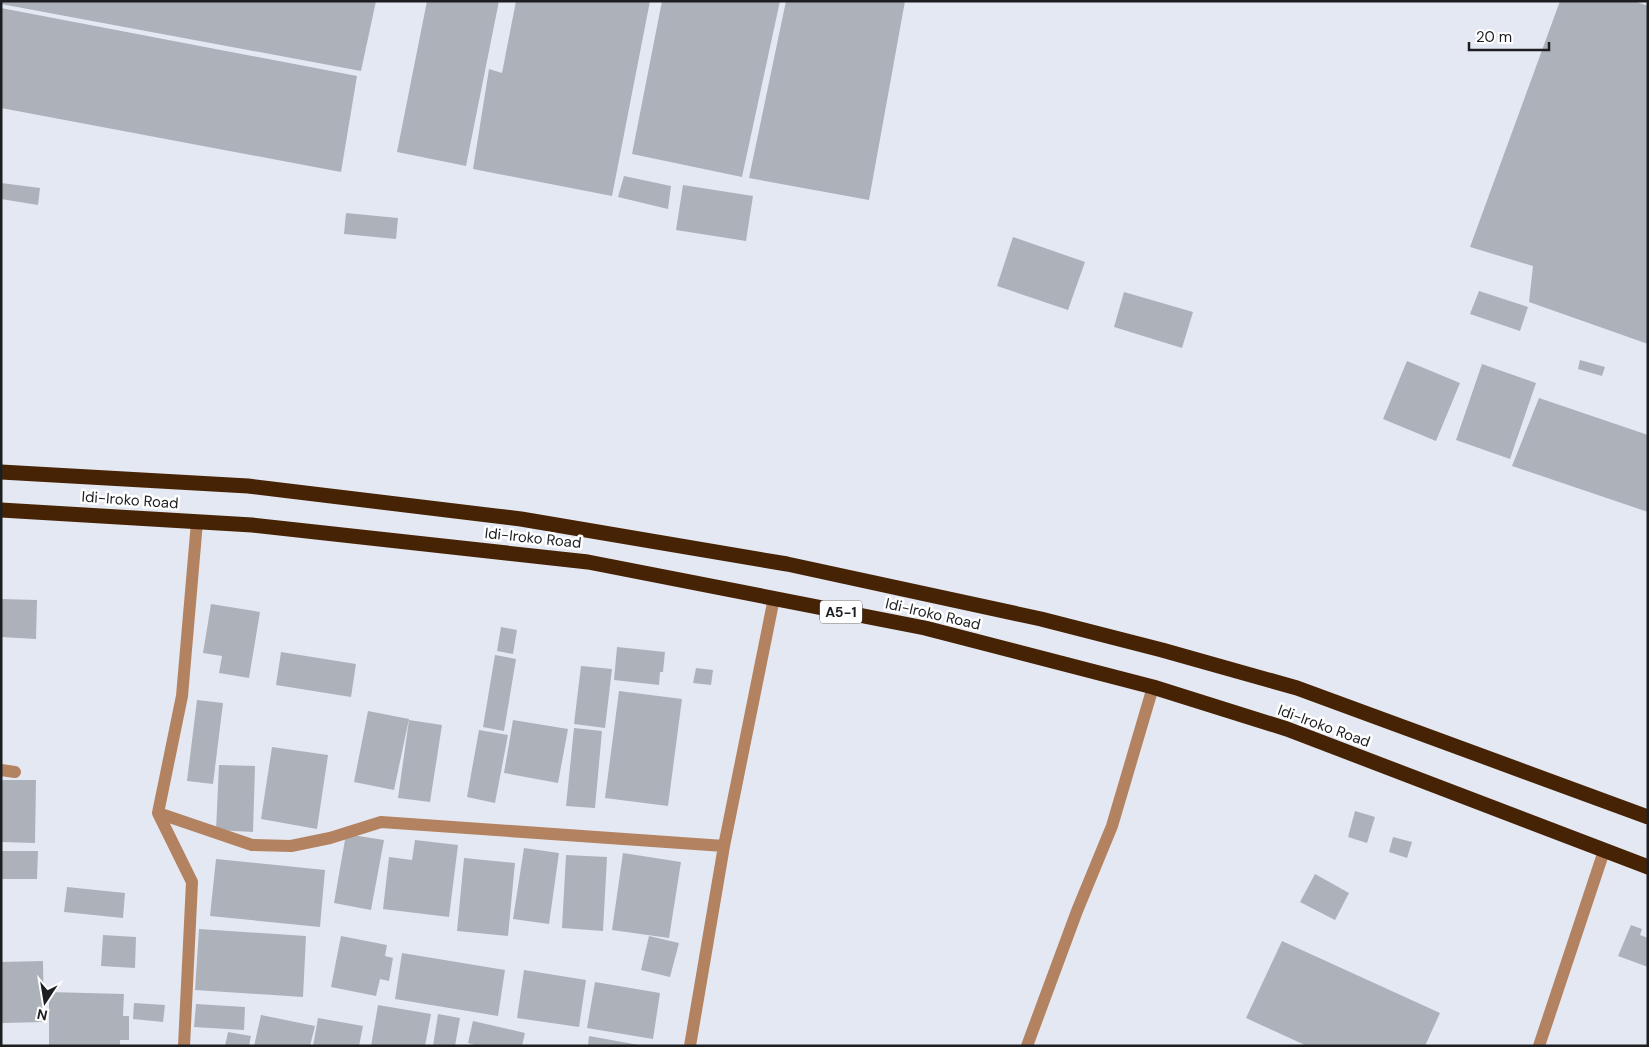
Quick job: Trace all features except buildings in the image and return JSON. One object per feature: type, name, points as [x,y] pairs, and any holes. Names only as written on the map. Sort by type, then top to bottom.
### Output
[{"type":"highway","name":"A5-1","points":[[1,472],[248,486],[520,519],[787,564],[1041,619],[1298,688],[1648,816]]},
{"type":"highway","name":"Idi-Iroko Road","points":[[1,510],[252,525],[588,562],[925,628],[1153,687],[1287,729],[1648,867]]},
{"type":"street","points":[[184,1046],[192,882],[158,813],[182,696],[197,522]]},
{"type":"street","points":[[690,1046],[724,846],[774,598]]},
{"type":"street","points":[[1027,1046],[1077,911],[1112,826],[1153,687]]},
{"type":"street","points":[[1,770],[15,772]]},
{"type":"street","points":[[158,813],[252,845],[291,846],[330,838],[381,822],[724,846]]},
{"type":"street","points":[[1539,1046],[1604,851]]}]
